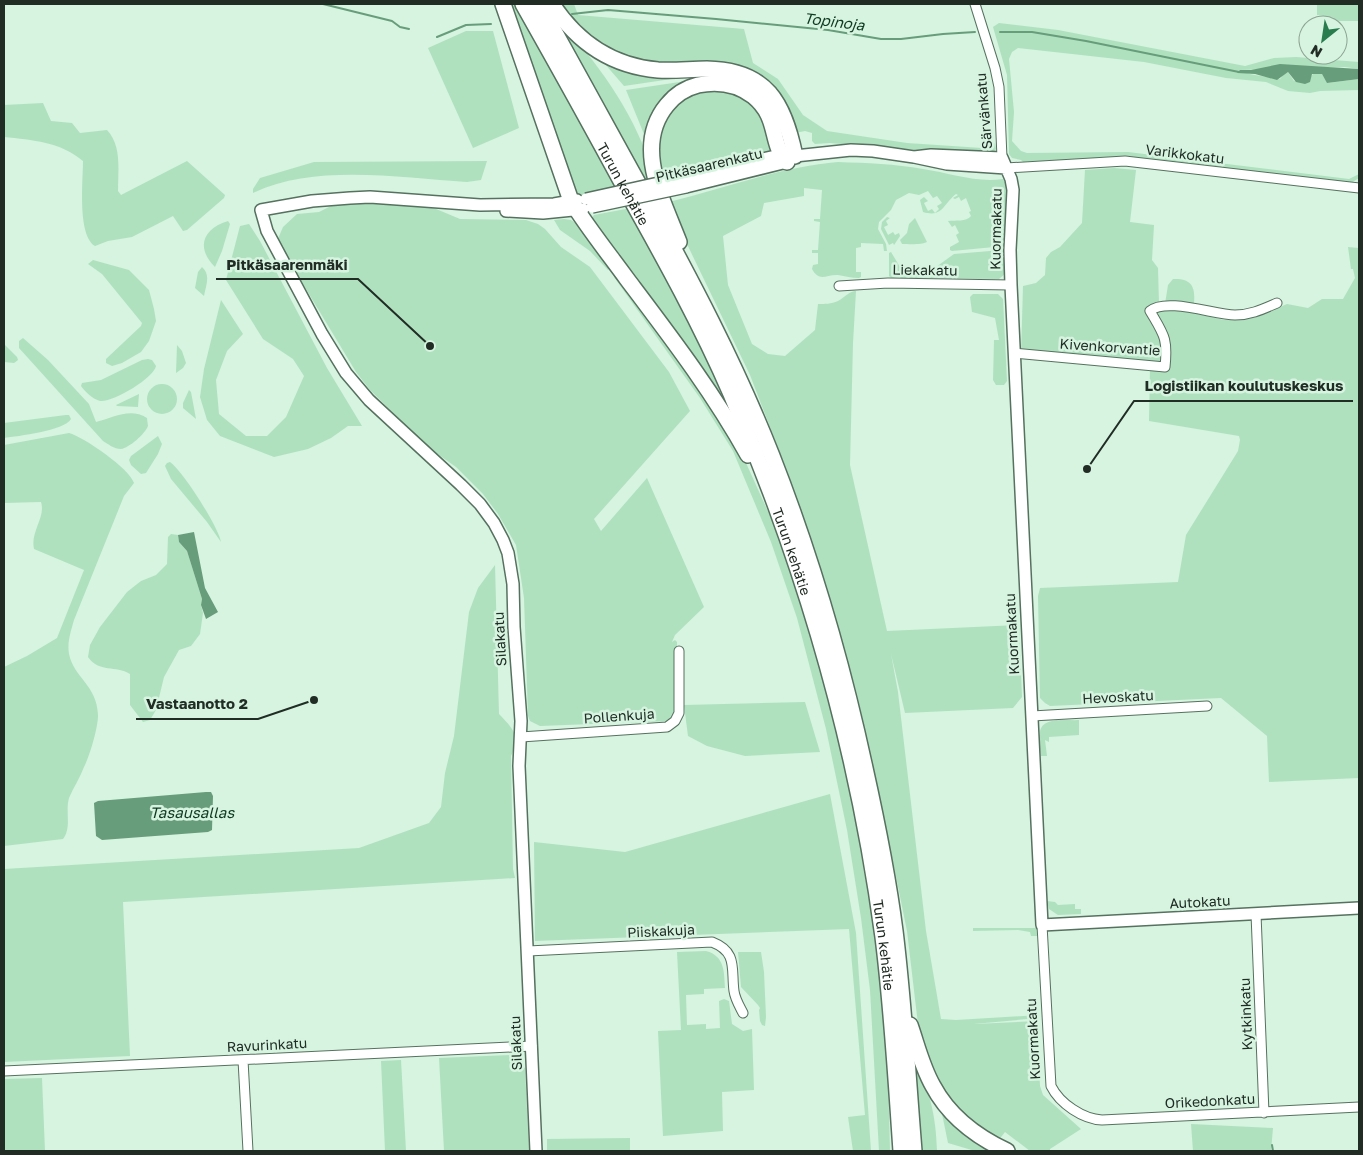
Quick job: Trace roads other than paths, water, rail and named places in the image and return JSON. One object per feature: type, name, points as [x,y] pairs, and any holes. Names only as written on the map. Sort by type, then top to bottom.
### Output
[{"type":"highway","points":[[503,4],[582,204],[716,401],[775,502]]},
{"type":"highway","name":"Turun kehätie","points":[[523,4],[650,232],[699,325],[730,392],[775,502],[806,592],[837,698],[873,871],[883,940],[901,1151]]},
{"type":"highway","name":"Turun kehätie","points":[[539,4],[694,286],[738,377],[771,454],[818,588],[849,696],[873,804],[895,929],[914,1151]]},
{"type":"highway","points":[[552,4],[570,29],[582,40],[610,57],[658,70],[729,70],[757,82],[781,107],[791,137],[787,158]]},
{"type":"highway","points":[[694,286],[656,180],[651,159],[654,128],[662,111],[676,95],[692,86],[709,83],[737,87],[753,96],[767,111],[787,158]]},
{"type":"highway","points":[[902,1001],[920,1057],[933,1086],[945,1104],[969,1128],[989,1142],[1007,1151]]},
{"type":"street","name":"Särvänkatu","points":[[975,4],[997,77],[1004,163]]},
{"type":"street","name":"Pitkäsaarenkatu","points":[[261,210],[312,201],[370,197],[480,205],[582,204],[787,158],[851,150],[914,157],[947,164],[1004,163]]},
{"type":"street","name":"Varikkokatu","points":[[1004,163],[1125,161],[1359,188]]},
{"type":"street","name":"Kuormakatu","points":[[1004,163],[1011,178],[1013,190],[1010,250],[1011,285],[1050,1082],[1056,1094],[1067,1104]]},
{"type":"street","name":"Silakatu","points":[[261,210],[267,231],[322,334],[346,373],[369,400],[461,485],[486,512],[498,530],[508,553],[511,568],[521,737],[519,766],[536,1151]]},
{"type":"street","name":"Liekakatu","points":[[839,286],[881,283],[1011,285]]},
{"type":"street","name":"Kivenkorvantie","points":[[1014,353],[1165,367],[1167,344],[1150,311],[1153,308],[1160,306],[1185,307],[1224,315],[1237,315],[1250,314],[1277,303]]},
{"type":"street","name":"Pollenkuja","points":[[521,737],[667,727],[675,721],[679,713],[679,651]]},
{"type":"street","name":"Hevoskatu","points":[[1032,716],[1207,706]]},
{"type":"street","name":"Autokatu","points":[[1042,925],[1359,908]]},
{"type":"street","name":"Kytkinkatu","points":[[1256,914],[1264,1112]]},
{"type":"street","name":"Piiskakuja","points":[[528,951],[712,942],[720,945],[733,962],[734,994],[743,1013]]},
{"type":"street","name":"Ravurinkatu","points":[[4,1070],[532,1046]]},
{"type":"street","points":[[243,1060],[248,1151]]},
{"type":"street","name":"Orikedonkatu","points":[[1067,1104],[1083,1116],[1096,1120],[1359,1107]]},
{"type":"water","points":[[1280,64],[1359,69],[1359,79],[1327,83],[1322,74],[1312,74],[1310,82],[1305,84],[1296,82],[1288,72],[1277,80],[1255,74],[1237,73],[1240,70],[1251,70]]},
{"type":"water","points":[[194,532],[205,588],[218,612],[206,619],[201,605],[202,599],[187,551],[179,542],[178,535]]},
{"type":"water","name":"Tasausallas","points":[[211,792],[213,796],[212,830],[208,832],[102,840],[96,836],[94,803],[98,801]]},
{"type":"waterway","name":"Topinoja","points":[[323,4],[392,21],[400,27],[409,29]]},
{"type":"waterway","name":"Topinoja","points":[[572,14],[608,10],[828,30],[881,39],[975,32]]},
{"type":"waterway","name":"Topinoja","points":[[437,37],[466,25],[491,24]]},
{"type":"waterway","name":"Topinoja","points":[[1000,32],[1032,32],[1086,41],[1239,72]]},
{"type":"waterway","points":[[1272,1145],[1273,1151]]},
{"type":"place","name":"Pitkäsaarenmäki","points":[[430,346]]},
{"type":"place","name":"Logistiikan koulutuskeskus","points":[[1087,469]]},
{"type":"place","name":"Vastaanotto 2","points":[[314,700]]}]
